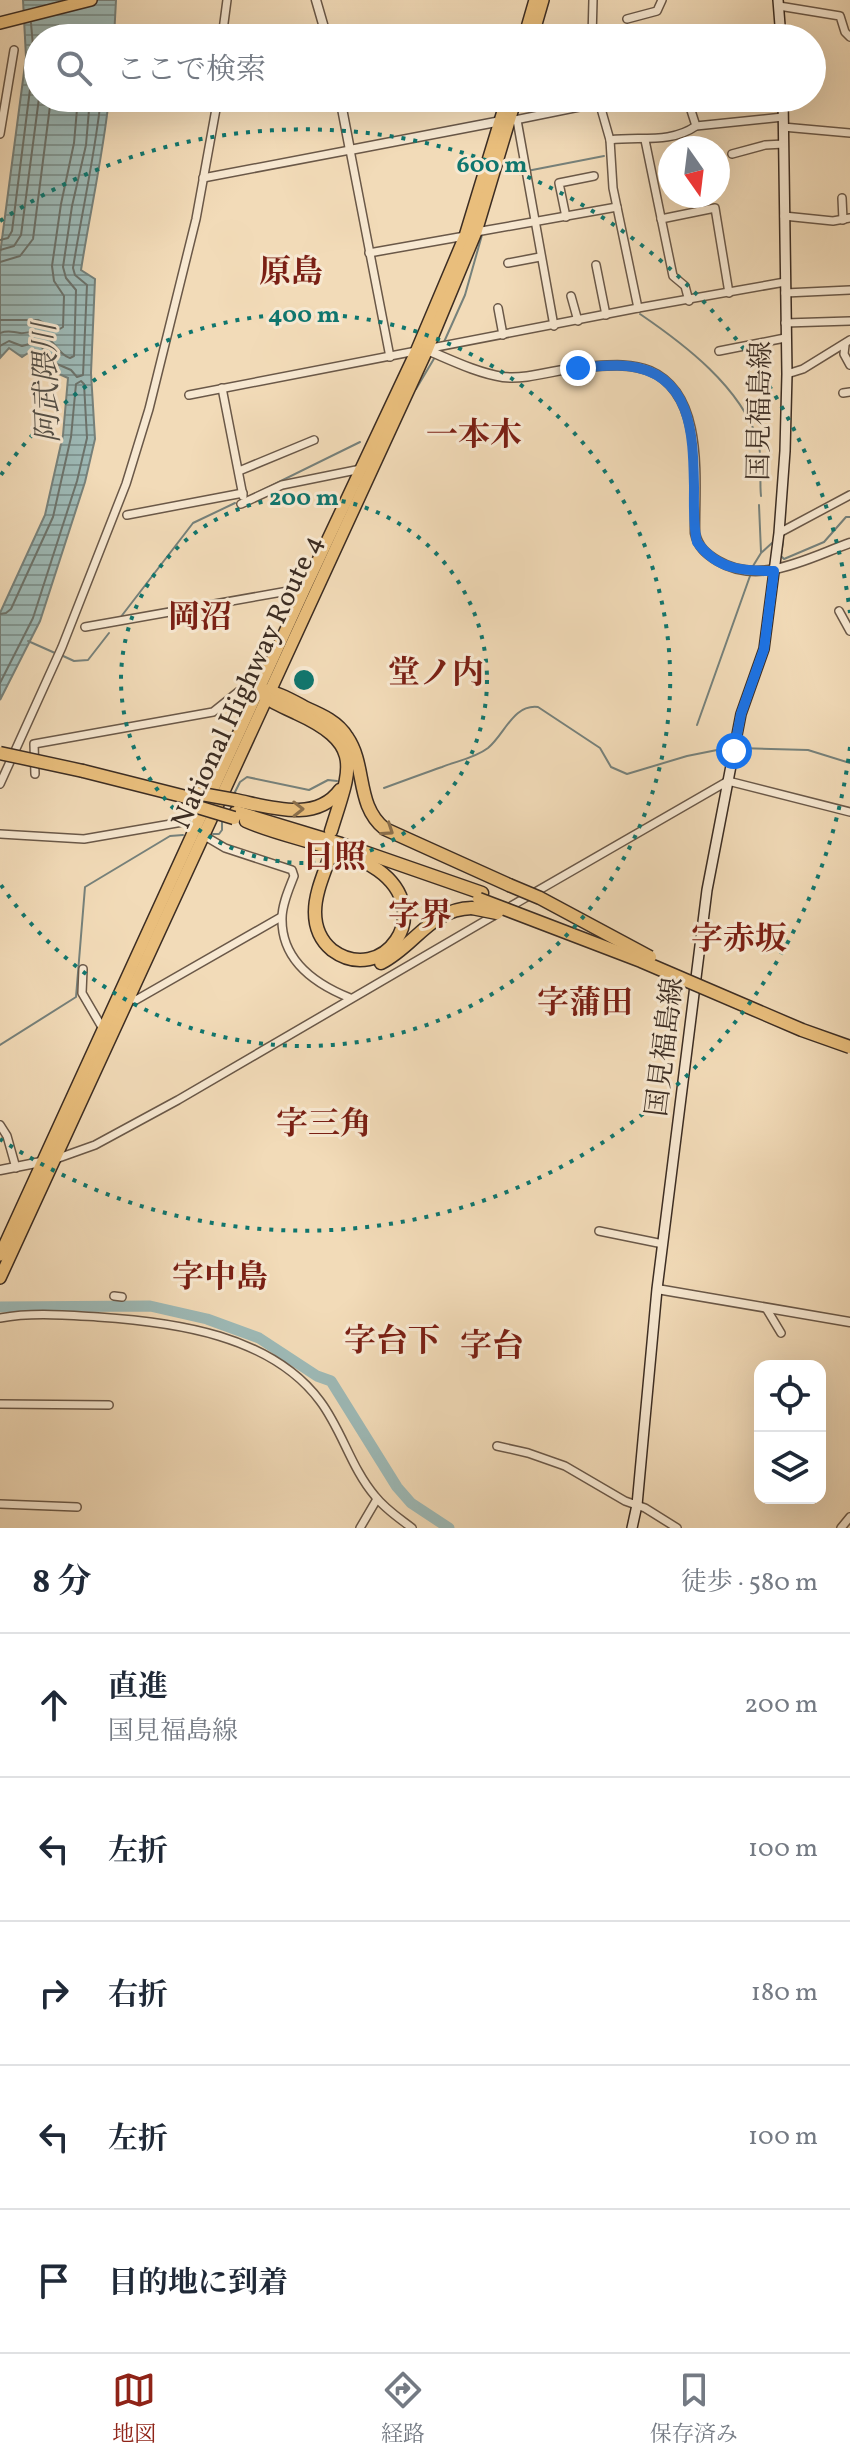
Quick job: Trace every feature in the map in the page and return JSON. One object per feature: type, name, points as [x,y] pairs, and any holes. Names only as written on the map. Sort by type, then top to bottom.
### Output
[{"type":"highway","points":[[0,23],[91,0]]},
{"type":"highway","points":[[528,24],[535,0]]},
{"type":"highway","points":[[536,24],[543,0]]},
{"type":"highway","name":"National Highway Route 4","points":[[508,112],[509,121]]},
{"type":"highway","name":"National Highway Route 4","points":[[0,1278],[103,1030],[375,466],[470,234],[512,112]]},
{"type":"highway","name":"National Highway Route 4","points":[[266,693],[305,588],[422,351]]},
{"type":"highway","points":[[266,693],[322,715],[337,725],[351,743],[366,805],[373,819],[385,829],[540,898],[646,959]]},
{"type":"highway","points":[[266,693],[331,731],[341,742],[347,755],[347,777],[334,832],[353,785],[356,763]]},
{"type":"highway","points":[[0,753],[194,799]]},
{"type":"highway","points":[[0,759],[99,775],[194,799],[354,848],[521,921],[646,959]]},
{"type":"highway","points":[[238,813],[316,808],[339,793],[347,777]]},
{"type":"highway","points":[[238,813],[365,862],[388,878],[401,898],[404,923],[385,952],[364,960],[348,958],[328,946],[316,924],[315,908],[325,858],[308,905],[309,926],[321,950],[342,964],[366,966],[383,962],[440,915],[478,900],[646,959],[850,1044]]},
{"type":"highway","name":"National Highway Route 4","points":[[0,1255],[128,996],[203,835],[206,820]]},
{"type":"main road","points":[[779,3],[780,24]]},
{"type":"main road","name":"国見福島線","points":[[632,1528],[637,1505],[657,1289],[707,890],[741,714],[764,649],[779,533],[787,374],[783,112]]},
{"type":"street","points":[[221,0],[222,24]]},
{"type":"street","points":[[224,24],[227,0]]},
{"type":"street","points":[[316,0],[323,24]]},
{"type":"street","points":[[592,24],[593,0]]},
{"type":"street","points":[[627,19],[657,11],[662,0]]},
{"type":"street","points":[[779,3],[840,16],[850,37]]},
{"type":"street","points":[[0,134],[14,50]]},
{"type":"street","points":[[0,784],[60,651],[109,529],[149,409],[215,112]]},
{"type":"street","points":[[343,112],[390,357]]},
{"type":"street","points":[[203,178],[550,112]]},
{"type":"street","points":[[602,112],[610,140],[617,207],[638,308]]},
{"type":"street","points":[[692,112],[696,126]]},
{"type":"street","points":[[509,121],[535,224],[554,326]]},
{"type":"street","points":[[610,140],[645,140],[688,131],[696,126],[783,122],[850,133]]},
{"type":"street","points":[[645,140],[673,276],[685,286],[689,301]]},
{"type":"street","points":[[732,154],[765,145],[784,144]]},
{"type":"street","points":[[566,217],[559,183],[594,176]]},
{"type":"street","points":[[784,216],[833,221],[847,219],[842,198]]},
{"type":"street","points":[[369,253],[617,207]]},
{"type":"street","points":[[661,219],[715,208],[729,293]]},
{"type":"street","points":[[508,263],[540,257]]},
{"type":"street","points":[[596,265],[606,315]]},
{"type":"street","points":[[189,395],[729,293],[785,288],[850,290]]},
{"type":"street","points":[[571,296],[578,321]]},
{"type":"street","points":[[498,308],[503,335]]},
{"type":"street","points":[[785,323],[850,321]]},
{"type":"street","points":[[719,351],[785,338]]},
{"type":"street","points":[[787,374],[803,369],[848,342]]},
{"type":"street","points":[[848,342],[844,354],[850,364]]},
{"type":"street","points":[[422,351],[507,377],[615,366],[641,368],[659,376],[679,398],[693,437],[697,542],[711,557],[729,568],[774,571],[850,543]]},
{"type":"street","points":[[222,388],[243,500]]},
{"type":"street","points":[[239,471],[314,440]]},
{"type":"street","points":[[127,515],[243,500],[282,485],[375,466]]},
{"type":"street","points":[[779,533],[850,495]]},
{"type":"street","points":[[85,627],[305,588]]},
{"type":"street","points":[[839,611],[850,631]]},
{"type":"street","points":[[35,774],[34,744],[213,712],[246,689],[266,693]]},
{"type":"street","points":[[0,1170],[48,1161],[95,1145],[168,1106],[728,781],[850,812]]},
{"type":"street","points":[[0,834],[84,839],[206,820]]},
{"type":"street","points":[[203,835],[225,848],[292,870],[294,876],[281,917],[286,944],[301,969],[326,989],[350,998]]},
{"type":"street","points":[[128,996],[136,1000],[281,917]]},
{"type":"street","points":[[83,969],[82,993],[103,1030]]},
{"type":"street","points":[[0,1125],[7,1136],[16,1168]]},
{"type":"street","points":[[599,1231],[663,1244]]},
{"type":"street","points":[[657,1289],[850,1322]]},
{"type":"street","points":[[766,1308],[781,1333]]},
{"type":"street","points":[[0,1318],[23,1315],[132,1319],[195,1329],[249,1347],[303,1381],[320,1400],[377,1499],[412,1528]]},
{"type":"street","points":[[0,1404],[109,1405]]},
{"type":"street","points":[[497,1446],[565,1466],[677,1528]]},
{"type":"street","points":[[360,1528],[377,1499]]},
{"type":"street","points":[[0,1504],[77,1507]]},
{"type":"street","points":[[841,1528],[850,1517]]},
{"type":"water","points":[[23,0],[116,0],[115,24],[24,24]]},
{"type":"water","points":[[24,72],[24,112],[107,112],[81,270],[95,279],[91,373],[95,439],[85,482],[40,621],[0,700],[0,613],[45,515],[63,435],[68,378],[52,371],[34,349],[22,357],[9,348],[0,358],[0,254]]},
{"type":"waterway","points":[[527,171],[604,156]]},
{"type":"waterway","points":[[444,342],[465,295],[482,235]]},
{"type":"waterway","points":[[640,314],[709,368],[739,403],[758,441],[761,496]]},
{"type":"waterway","points":[[416,389],[435,357]]},
{"type":"waterway","points":[[246,498],[360,442]]},
{"type":"waterway","points":[[120,618],[193,523],[235,503]]},
{"type":"waterway","points":[[759,505],[761,552]]},
{"type":"waterway","points":[[783,541],[781,556],[784,559],[824,542],[846,517],[850,517]]},
{"type":"waterway","points":[[753,566],[772,543]]},
{"type":"waterway","points":[[697,725],[750,576]]},
{"type":"waterway","points":[[61,655],[74,661],[88,660],[109,633]]},
{"type":"waterway","points":[[28,641],[55,653]]},
{"type":"waterway","points":[[384,788],[483,751],[516,715],[529,707],[538,707],[600,748],[611,767],[627,774],[687,756],[732,747]]},
{"type":"waterway","points":[[738,748],[808,750],[850,763]]},
{"type":"waterway","points":[[233,796],[240,782],[247,777],[309,790],[328,780],[337,781]]},
{"type":"waterway","points":[[213,834],[219,834],[222,830],[222,820]]},
{"type":"waterway","points":[[0,1045],[76,997],[85,887],[170,836],[183,835]]},
{"type":"waterway","points":[[0,1307],[150,1306],[207,1319],[259,1338],[317,1376],[331,1381],[397,1487],[411,1503],[449,1528]]},
{"type":"district","name":"原島","points":[[291,274]]},
{"type":"district","name":"一本木","points":[[474,437]]},
{"type":"district","name":"岡沼","points":[[200,619]]},
{"type":"district","name":"堂ノ内","points":[[436,675]]},
{"type":"district","name":"日照","points":[[334,859]]},
{"type":"district","name":"字界","points":[[420,917]]},
{"type":"district","name":"字赤坂","points":[[739,941]]},
{"type":"district","name":"字蒲田","points":[[585,1005]]},
{"type":"district","name":"字三角","points":[[324,1126]]},
{"type":"district","name":"字中島","points":[[220,1279]]},
{"type":"district","name":"字台下","points":[[392,1343]]},
{"type":"district","name":"字台","points":[[492,1348]]},
{"type":"route","points":[[578,368],[641,368],[673,388],[684,407],[693,437],[697,542],[711,557],[729,568],[774,571],[764,649],[741,714],[734,751]]},
{"type":"water label","name":"阿武隈川","points":[[48,383]]}]
